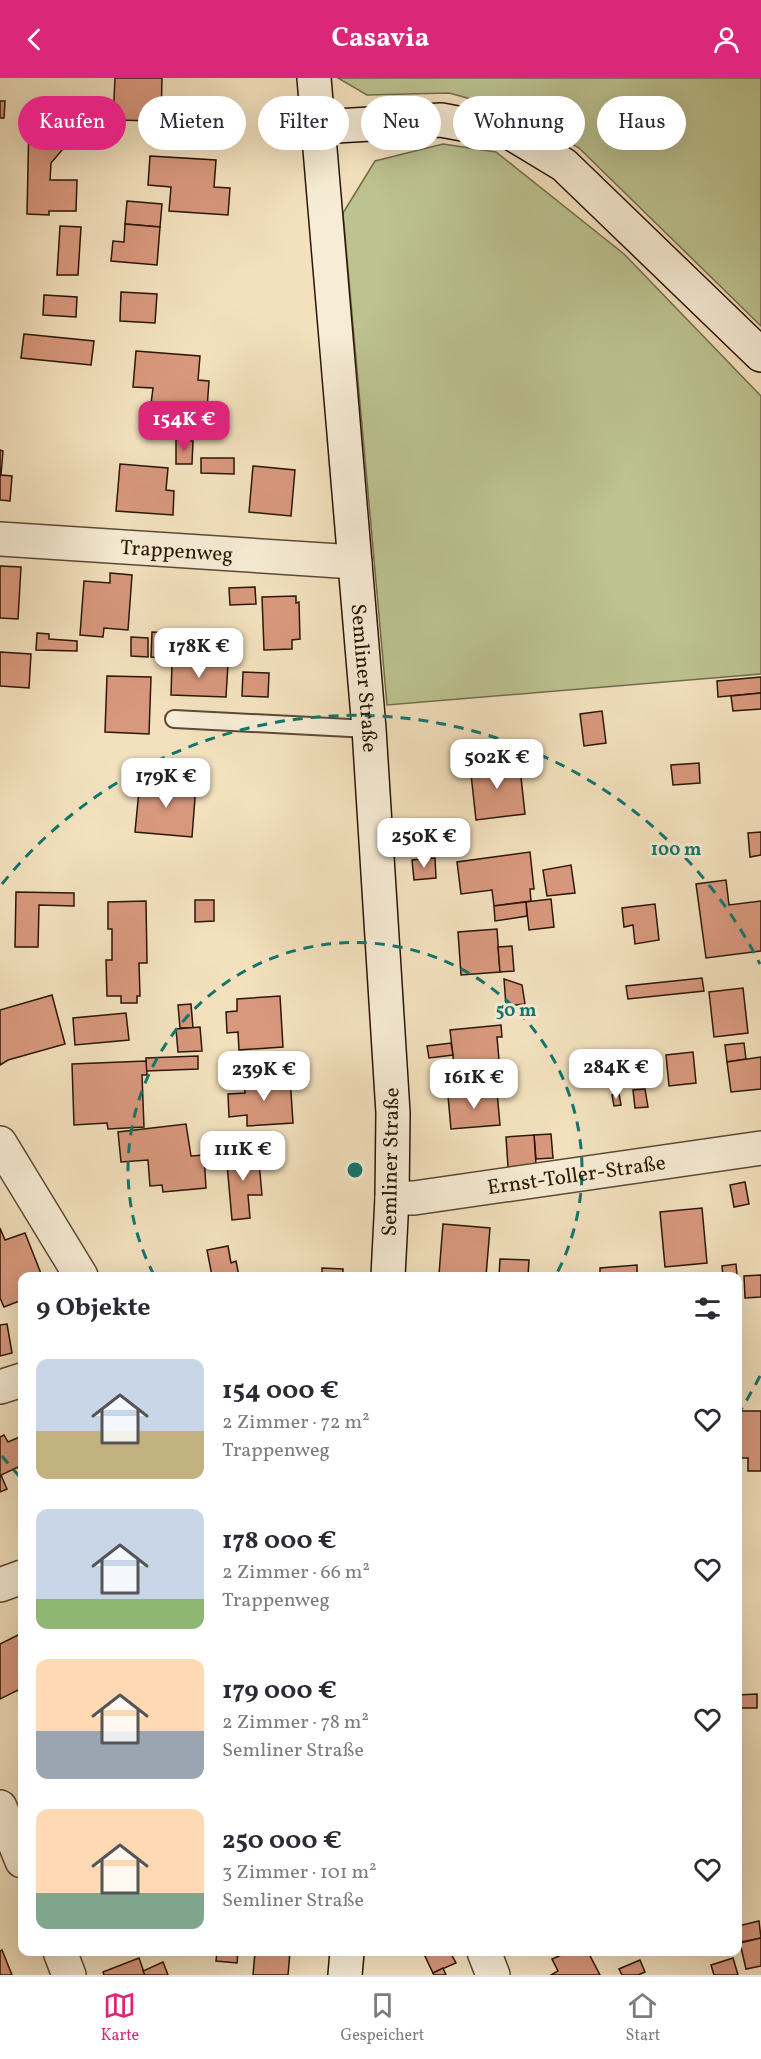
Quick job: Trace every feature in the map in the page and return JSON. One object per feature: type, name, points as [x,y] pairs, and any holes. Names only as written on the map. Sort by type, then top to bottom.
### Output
[{"type":"street","name":"Semliner Straße","points":[[315,78],[316,96]]},
{"type":"street","points":[[349,125],[441,120],[511,133],[564,165],[761,355]]},
{"type":"street","name":"Semliner Straße","points":[[320,150],[369,729],[393,1113],[388,1272]]},
{"type":"street","name":"Trappenweg","points":[[0,539],[354,562]]},
{"type":"street","points":[[0,1143],[79,1272]]},
{"type":"street","name":"Ernst-Toller-Straße","points":[[392,1198],[414,1198],[761,1148]]},
{"type":"street","points":[[0,1387],[18,1381]]},
{"type":"street","points":[[0,1585],[18,1578]]},
{"type":"street","points":[[0,1807],[18,1851]]},
{"type":"street","points":[[62,1956],[69,1975]]},
{"type":"street","points":[[345,1975],[347,1956]]},
{"type":"street","points":[[486,1956],[493,1975]]},
{"type":"lane","points":[[174,719],[369,729]]},
{"type":"green space","points":[[338,78],[761,78],[761,326],[581,150],[585,150],[585,96],[460,96],[449,93],[367,95]]},
{"type":"green space","points":[[441,144],[453,146],[453,150],[496,152],[624,254],[761,396],[761,674],[387,705],[343,213],[375,161],[419,150],[441,150]]},
{"type":"building","points":[[115,78],[162,78],[162,96],[138,96],[138,121],[126,120],[126,96],[114,96]]},
{"type":"building","points":[[0,101],[5,101],[4,118],[0,118]]},
{"type":"building","points":[[28,150],[62,150],[51,163],[50,180],[77,180],[76,211],[49,211],[49,215],[27,214]]},
{"type":"building","points":[[150,156],[216,160],[214,187],[230,188],[228,215],[169,211],[171,187],[148,185]]},
{"type":"building","points":[[127,201],[162,204],[160,227],[125,224]]},
{"type":"building","points":[[125,224],[160,227],[157,265],[111,261],[113,241],[124,242]]},
{"type":"building","points":[[60,226],[81,227],[78,275],[57,275]]},
{"type":"building","points":[[121,292],[157,294],[155,323],[120,321]]},
{"type":"building","points":[[44,295],[77,297],[76,317],[43,315]]},
{"type":"building","points":[[24,334],[94,341],[91,365],[21,358]]},
{"type":"building","points":[[136,351],[200,356],[198,380],[209,381],[207,409],[151,404],[153,388],[133,387]]},
{"type":"building","points":[[176,440],[193,441],[192,464],[176,464]]},
{"type":"building","points":[[0,450],[3,451],[1,475],[12,476],[10,501],[0,500]]},
{"type":"building","points":[[201,458],[234,458],[234,474],[201,473]]},
{"type":"building","points":[[120,464],[168,468],[166,490],[174,491],[173,515],[116,511]]},
{"type":"building","points":[[253,466],[295,470],[291,516],[249,512]]},
{"type":"building","points":[[0,566],[21,567],[18,619],[0,618]]},
{"type":"building","points":[[110,573],[132,575],[128,630],[104,628],[103,637],[80,635],[84,581],[110,583]]},
{"type":"building","points":[[255,587],[256,604],[230,605],[229,588]]},
{"type":"building","points":[[296,596],[296,603],[299,602],[300,639],[292,640],[292,649],[264,650],[262,597]]},
{"type":"building","points":[[193,630],[229,632],[228,664],[191,663]]},
{"type":"building","points":[[152,632],[168,633],[167,658],[151,657]]},
{"type":"building","points":[[37,633],[49,634],[49,639],[77,641],[77,651],[36,650]]},
{"type":"building","points":[[131,637],[148,638],[148,657],[131,656]]},
{"type":"building","points":[[0,652],[31,654],[29,688],[0,686]]},
{"type":"building","points":[[172,662],[228,664],[226,697],[171,695]]},
{"type":"building","points":[[243,672],[269,673],[268,697],[242,696]]},
{"type":"building","points":[[107,676],[151,677],[149,734],[105,732]]},
{"type":"building","points":[[761,677],[761,693],[718,697],[717,681]]},
{"type":"building","points":[[761,693],[761,709],[733,711],[731,696]]},
{"type":"building","points":[[602,711],[606,743],[584,746],[580,714]]},
{"type":"building","points":[[519,759],[525,814],[476,820],[470,765]]},
{"type":"building","points":[[699,763],[700,783],[673,785],[671,765]]},
{"type":"building","points":[[140,780],[196,785],[192,837],[135,832]]},
{"type":"building","points":[[761,832],[761,855],[750,857],[748,833]]},
{"type":"building","points":[[530,852],[534,889],[530,889],[531,901],[494,906],[492,890],[461,894],[457,862]]},
{"type":"building","points":[[435,858],[436,878],[414,880],[412,860]]},
{"type":"building","points":[[571,865],[575,893],[547,896],[543,870]]},
{"type":"building","points":[[726,880],[729,905],[761,901],[761,951],[706,958],[696,884]]},
{"type":"building","points":[[16,892],[74,893],[74,906],[39,905],[38,947],[15,947]]},
{"type":"building","points":[[551,899],[554,927],[529,930],[526,902]]},
{"type":"building","points":[[195,900],[214,900],[214,921],[195,922]]},
{"type":"building","points":[[146,901],[147,963],[139,963],[140,996],[137,996],[137,1003],[121,1003],[121,996],[107,996],[106,960],[112,960],[112,929],[108,929],[108,902]]},
{"type":"building","points":[[526,902],[527,916],[495,921],[494,906]]},
{"type":"building","points":[[655,904],[659,940],[635,944],[633,925],[624,927],[622,908]]},
{"type":"building","points":[[497,929],[500,972],[461,975],[458,932]]},
{"type":"building","points":[[512,946],[514,971],[500,972],[498,947]]},
{"type":"building","points":[[702,978],[704,991],[628,999],[626,986]]},
{"type":"building","points":[[504,979],[522,985],[525,1004],[506,1006]]},
{"type":"building","points":[[743,988],[748,1033],[714,1037],[709,992]]},
{"type":"building","points":[[52,995],[65,1044],[8,1060],[0,1065],[0,1010]]},
{"type":"building","points":[[280,996],[283,1047],[239,1050],[238,1032],[227,1033],[226,1012],[237,1011],[237,999]]},
{"type":"building","points":[[191,1004],[193,1028],[180,1028],[178,1005]]},
{"type":"building","points":[[126,1013],[129,1040],[75,1045],[73,1018]]},
{"type":"building","points":[[501,1025],[502,1037],[497,1037],[499,1060],[454,1065],[450,1030]]},
{"type":"building","points":[[200,1027],[202,1051],[178,1052],[176,1029]]},
{"type":"building","points":[[451,1043],[453,1055],[429,1058],[427,1046]]},
{"type":"building","points":[[744,1043],[746,1059],[727,1062],[725,1045]]},
{"type":"building","points":[[693,1052],[696,1083],[669,1086],[666,1055]]},
{"type":"building","points":[[198,1056],[198,1069],[146,1071],[146,1058]]},
{"type":"building","points":[[761,1057],[761,1089],[731,1092],[727,1062]]},
{"type":"building","points":[[640,1058],[642,1069],[635,1070],[633,1059]]},
{"type":"building","points":[[146,1061],[147,1075],[142,1075],[144,1127],[108,1129],[107,1123],[74,1125],[72,1064]]},
{"type":"building","points":[[290,1077],[293,1123],[247,1126],[247,1115],[229,1117],[228,1094],[245,1093],[244,1081]]},
{"type":"building","points":[[645,1089],[648,1107],[635,1108],[633,1090]]},
{"type":"building","points":[[497,1092],[500,1125],[451,1129],[448,1096]]},
{"type":"building","points":[[619,1094],[621,1105],[614,1106],[612,1095]]},
{"type":"building","points":[[186,1124],[191,1156],[204,1155],[206,1188],[163,1192],[162,1185],[150,1186],[148,1160],[121,1162],[118,1132]]},
{"type":"building","points":[[551,1134],[553,1158],[536,1159],[534,1135]]},
{"type":"building","points":[[534,1135],[536,1165],[508,1167],[506,1137]]},
{"type":"building","points":[[258,1151],[262,1195],[248,1195],[250,1218],[232,1220],[226,1153]]},
{"type":"building","points":[[745,1182],[749,1204],[734,1207],[730,1185]]},
{"type":"building","points":[[702,1208],[707,1263],[665,1267],[660,1212]]},
{"type":"building","points":[[443,1224],[490,1228],[486,1272],[439,1272]]},
{"type":"building","points":[[0,1228],[5,1240],[25,1233],[40,1272],[18,1272],[18,1302],[4,1307],[0,1298]]},
{"type":"building","points":[[228,1246],[231,1263],[236,1261],[238,1272],[211,1272],[207,1250]]},
{"type":"building","points":[[500,1259],[529,1260],[528,1272],[499,1272]]},
{"type":"building","points":[[736,1264],[737,1272],[723,1272],[722,1266]]},
{"type":"building","points":[[637,1265],[637,1272],[600,1272],[600,1268]]},
{"type":"building","points":[[322,1268],[343,1269],[343,1272],[322,1272]]},
{"type":"building","points":[[761,1275],[761,1297],[745,1298],[744,1276]]},
{"type":"building","points":[[7,1324],[12,1353],[0,1356],[0,1325]]},
{"type":"building","points":[[742,1411],[761,1411],[761,1471],[748,1471],[748,1458],[742,1458]]},
{"type":"building","points":[[4,1435],[8,1442],[18,1438],[18,1467],[1,1475],[7,1489],[0,1492],[0,1437]]},
{"type":"building","points":[[18,1635],[18,1690],[0,1699],[0,1644]]},
{"type":"building","points":[[757,1694],[757,1708],[742,1708],[742,1695]]},
{"type":"building","points":[[759,1921],[761,1938],[742,1942],[742,1925]]},
{"type":"building","points":[[761,1938],[761,1966],[746,1969],[742,1943]]},
{"type":"building","points":[[2,1950],[12,1975],[0,1975],[0,1951]]},
{"type":"building","points":[[217,1956],[238,1956],[237,1963],[216,1961]]},
{"type":"building","points":[[255,1956],[290,1956],[288,1975],[253,1975]]},
{"type":"building","points":[[425,1956],[452,1956],[456,1963],[433,1973]]},
{"type":"building","points":[[559,1956],[590,1956],[600,1975],[551,1975],[558,1971],[552,1959]]},
{"type":"building","points":[[139,1958],[145,1975],[104,1975],[103,1972]]},
{"type":"building","points":[[733,1958],[738,1975],[714,1975],[711,1965]]},
{"type":"building","points":[[640,1960],[645,1972],[638,1975],[622,1975],[619,1969]]},
{"type":"building","points":[[163,1962],[168,1975],[145,1975],[143,1971]]},
{"type":"building","points":[[443,1968],[446,1975],[434,1975],[433,1973]]}]
